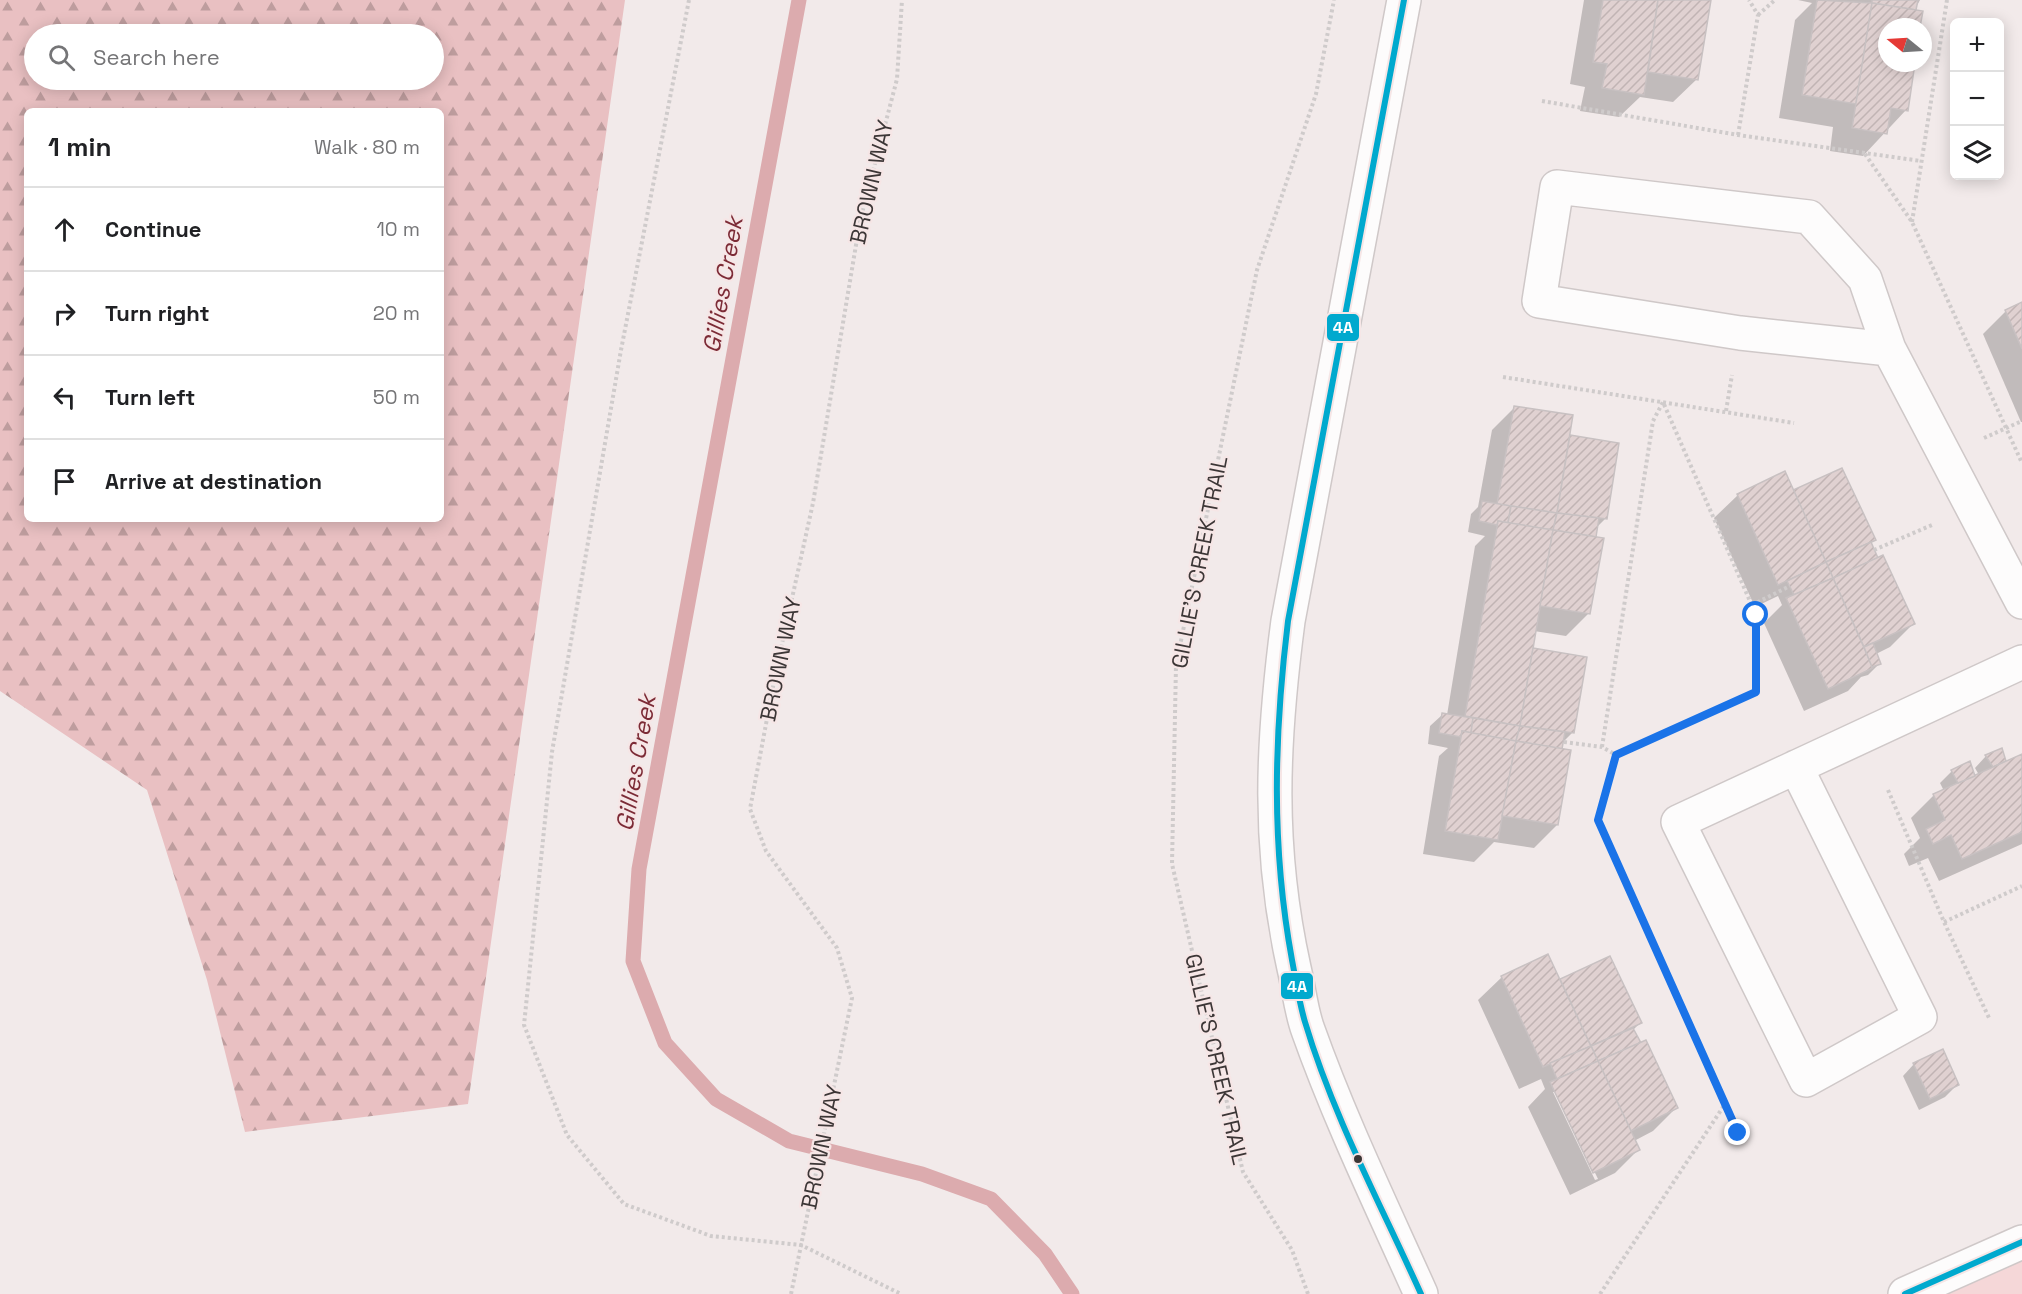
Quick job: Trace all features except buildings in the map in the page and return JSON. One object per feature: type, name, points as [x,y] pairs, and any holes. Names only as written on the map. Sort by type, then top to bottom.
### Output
[{"type":"street","points":[[1404,0],[1288,621],[1276,710],[1273,809],[1282,915],[1308,1029],[1360,1159],[1421,1294]]},
{"type":"street","points":[[1889,350],[1740,333],[1539,301],[1557,187],[1809,217],[1865,279],[1889,350],[2022,602]]},
{"type":"street","points":[[1796,768],[1920,1017],[1806,1080],[1678,822],[2022,662]]},
{"type":"street","points":[[1905,1294],[2022,1242]]},
{"type":"path","points":[[689,0],[621,350],[552,752],[524,1025],[567,1135],[624,1204],[711,1236],[801,1245],[902,1294]]},
{"type":"path","name":"BROWN WAY","points":[[791,1294],[852,998],[837,948],[766,851],[750,809],[776,671],[813,503],[860,222],[897,79],[902,0]]},
{"type":"path","name":"GILLIE'S CREEK TRAIL","points":[[1308,1294],[1292,1250],[1243,1172],[1172,864],[1172,840],[1176,665],[1257,270],[1316,94],[1334,0]]},
{"type":"path","points":[[1749,0],[1758,15]]},
{"type":"path","points":[[1738,135],[1758,15],[1775,0]]},
{"type":"path","points":[[1912,222],[1947,0]]},
{"type":"path","points":[[1542,101],[1738,135],[1921,161]]},
{"type":"path","points":[[1864,153],[1912,222],[2022,463]]},
{"type":"path","points":[[1726,411],[1733,369]]},
{"type":"path","points":[[1503,377],[1794,423]]},
{"type":"path","points":[[1616,755],[1756,692],[1756,615],[1663,402]]},
{"type":"path","points":[[1602,747],[1653,421],[1663,402]]},
{"type":"path","points":[[2006,428],[2022,421]]},
{"type":"path","points":[[1874,550],[1938,522]]},
{"type":"path","points":[[1752,605],[1790,586]]},
{"type":"path","points":[[1564,741],[1602,747],[1616,755]]},
{"type":"path","points":[[1616,755],[1598,820],[1738,1133]]},
{"type":"path","points":[[1887,790],[1944,922],[1990,1020]]},
{"type":"path","points":[[1944,922],[2022,886]]},
{"type":"path","points":[[1600,1294],[1725,1103]]},
{"type":"shaded area","points":[[2022,1242],[2022,1294],[1905,1294]]},
{"type":"green space","points":[[0,0],[625,0],[468,1104],[245,1132],[207,980],[147,790],[0,691]]},
{"type":"waterway","name":"Gillies Creek","points":[[799,0],[639,869],[633,961],[665,1043],[716,1099],[789,1141],[922,1174],[991,1199],[1045,1254],[1072,1294]]},
{"type":"transit line","name":"4A","points":[[1404,0],[1288,621],[1280,706],[1277,791],[1285,917],[1305,1022],[1343,1126],[1421,1294]]},
{"type":"transit line","name":"4A","points":[[1905,1294],[2022,1242]]},
{"type":"route","points":[[1738,1133],[1598,820],[1616,755],[1756,692],[1756,615]]}]
